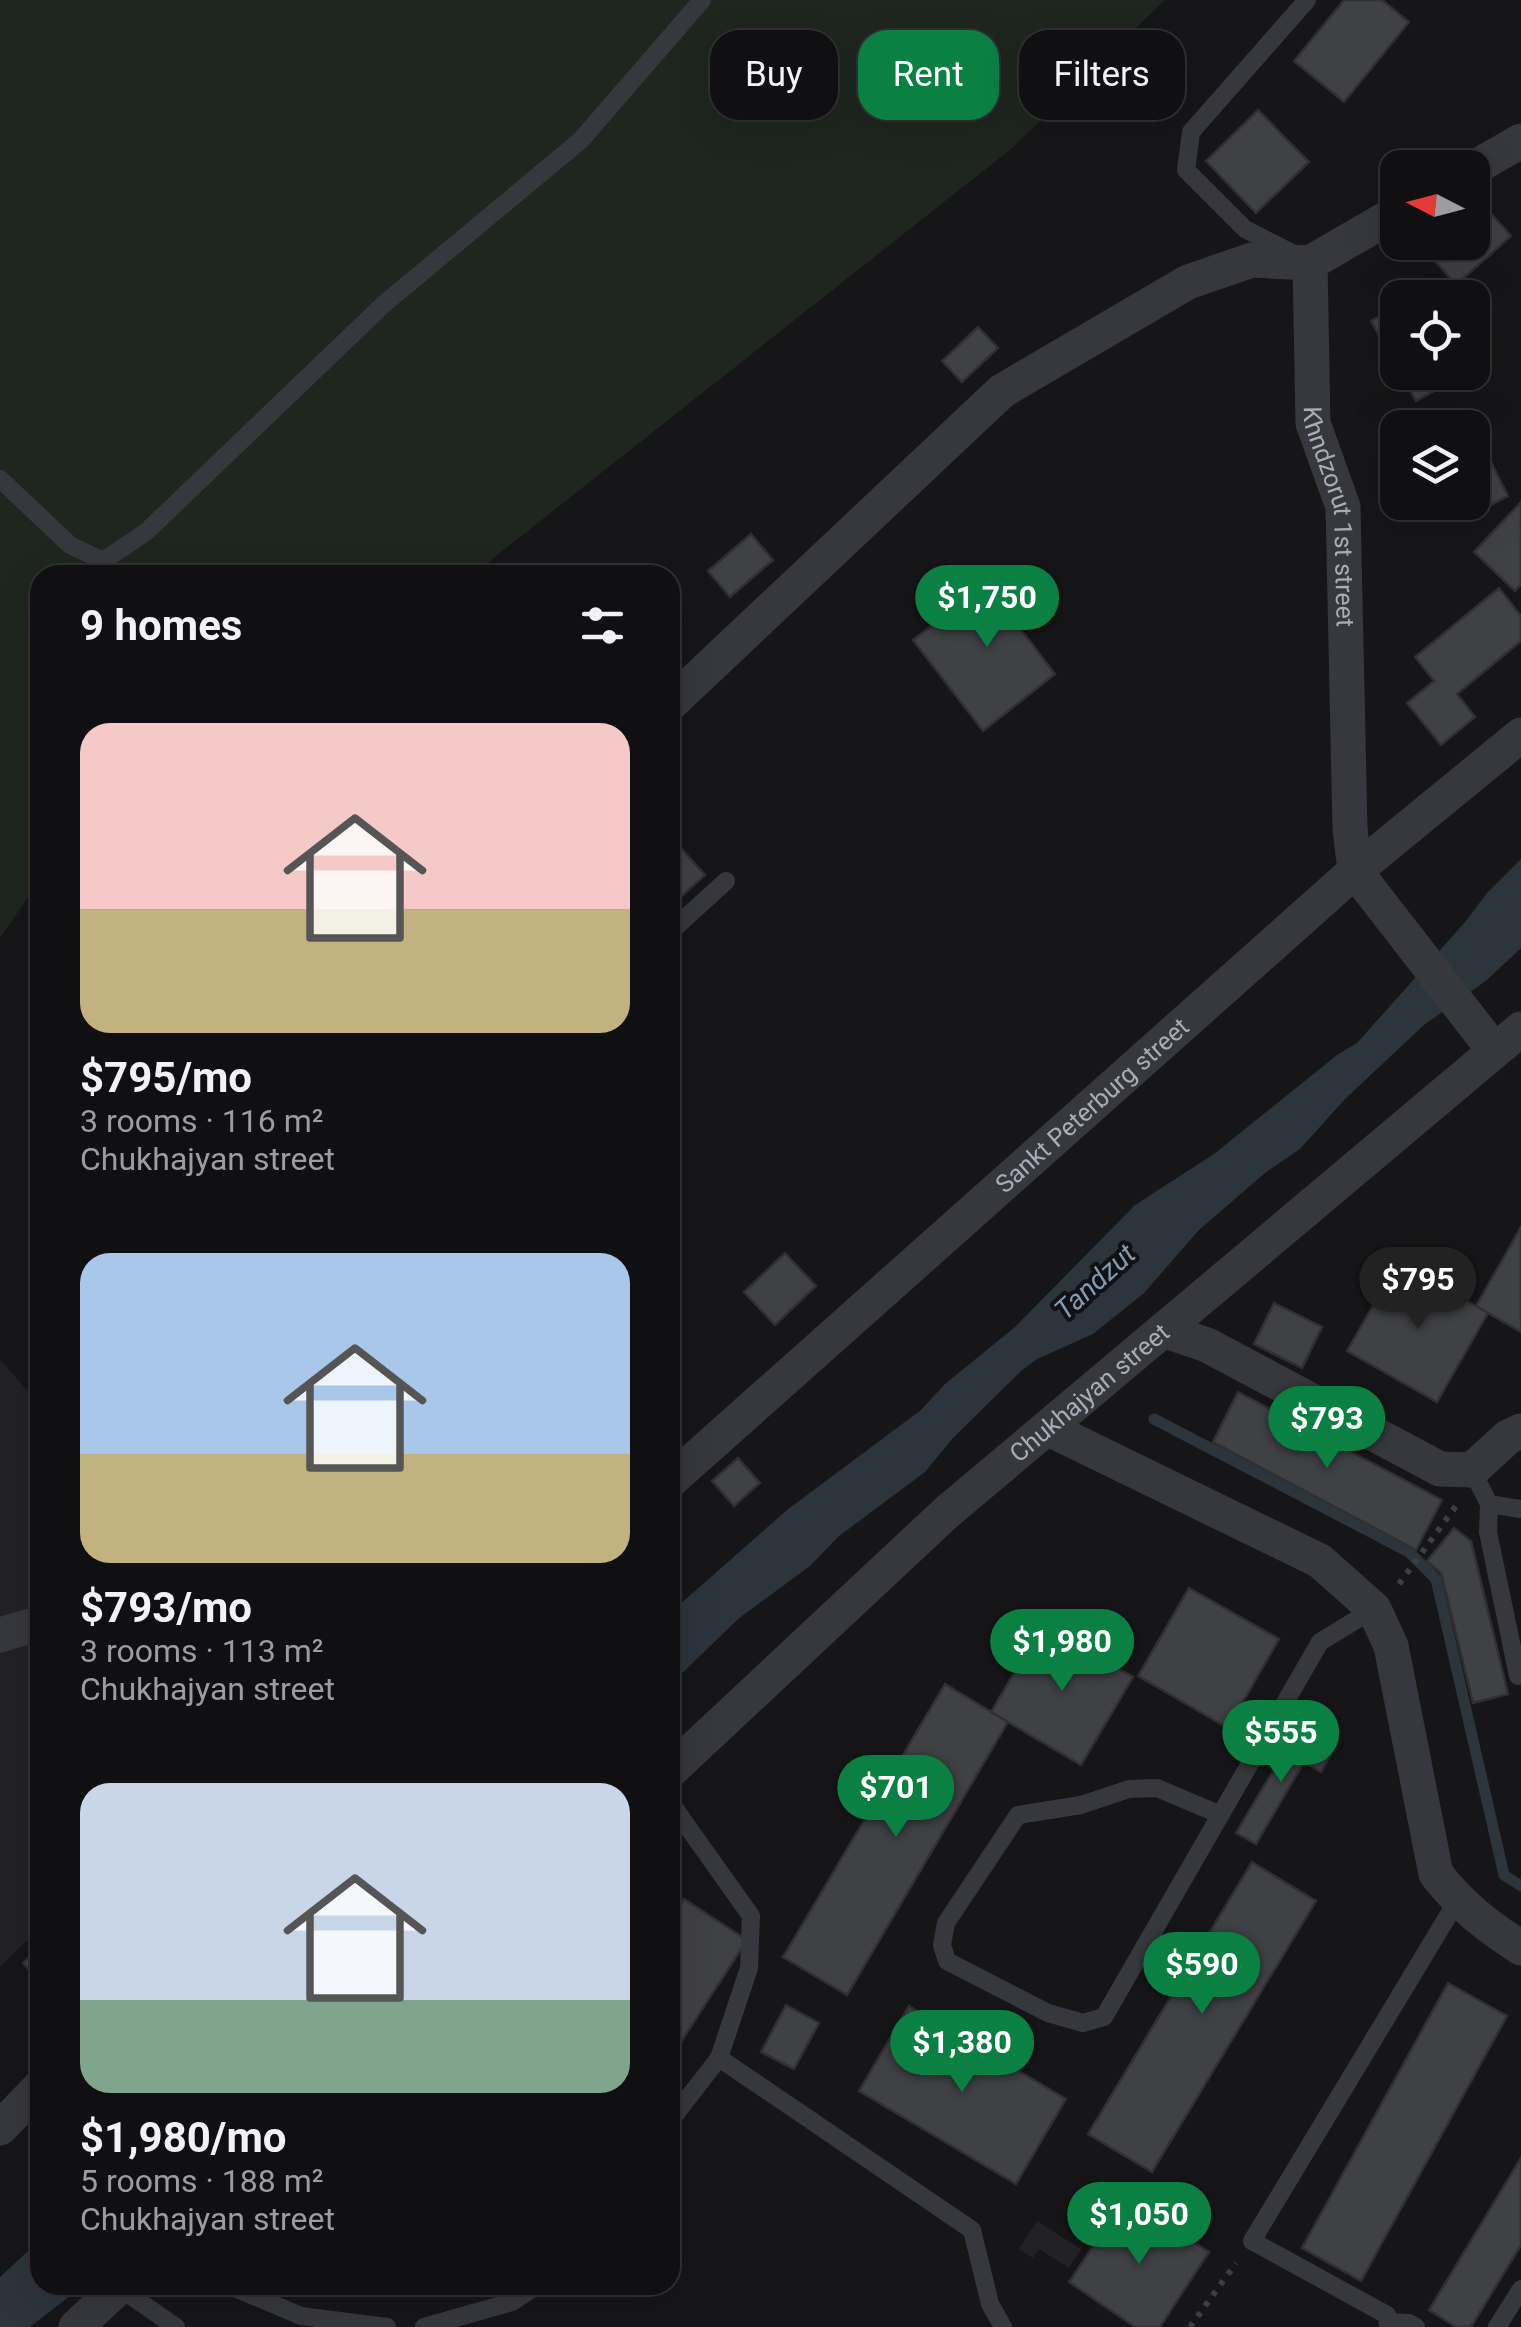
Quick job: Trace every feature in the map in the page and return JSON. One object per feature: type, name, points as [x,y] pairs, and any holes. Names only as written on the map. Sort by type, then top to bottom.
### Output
[{"type":"street","points":[[1490,159],[1521,141]]},
{"type":"street","points":[[680,695],[1002,391],[1188,282],[1252,260],[1310,263],[1380,222]]},
{"type":"street","name":"Khndzorut 1st street","points":[[1310,263],[1313,424],[1344,506],[1350,829],[1355,871]]},
{"type":"street","name":"Sankt Peterburg street","points":[[680,1472],[1355,871],[1521,734]]},
{"type":"street","points":[[1355,871],[1406,937],[1497,1034]]},
{"type":"street","name":"Chukhajyan street","points":[[680,1763],[947,1512],[1163,1330],[1497,1034]]},
{"type":"street","points":[[1163,1330],[1207,1345],[1440,1469],[1472,1470],[1521,1431]]},
{"type":"street","points":[[1047,1428],[1386,1597],[1391,1646],[1436,1874],[1457,1901],[1481,1922],[1521,1948]]},
{"type":"street","points":[[0,1635],[30,1626]]},
{"type":"street","points":[[0,2128],[30,2097]]},
{"type":"street","points":[[76,2327],[110,2295]]},
{"type":"lane","points":[[0,478],[70,545],[103,561],[146,532],[384,304],[581,140],[702,0]]},
{"type":"lane","points":[[1307,0],[1191,132],[1186,170],[1245,229],[1310,263]]},
{"type":"lane","points":[[680,923],[726,881]]},
{"type":"lane","points":[[1472,1470],[1489,1504],[1488,1532],[1518,1676]]},
{"type":"lane","points":[[1489,1504],[1521,1509]]},
{"type":"lane","points":[[1220,1815],[1156,1788],[1129,1789],[1081,1805],[1018,1816],[946,1923],[942,1945],[947,1961],[1048,2013],[1083,2024],[1104,2018],[1320,1642],[1386,1597]]},
{"type":"lane","points":[[680,1816],[751,1916],[750,1968],[719,2058],[680,2108]]},
{"type":"lane","points":[[1416,2327],[1409,2323],[1388,2324],[1387,2315],[1252,2242],[1457,1901]]},
{"type":"lane","points":[[719,2058],[972,2230],[990,2304],[1002,2327]]},
{"type":"lane","points":[[1497,2327],[1521,2290]]},
{"type":"lane","points":[[132,2295],[176,2327]]},
{"type":"lane","points":[[252,2295],[301,2316],[387,2327]]},
{"type":"lane","points":[[424,2327],[512,2302],[523,2295]]},
{"type":"path","points":[[1386,1597],[1453,1514],[1472,1470]]},
{"type":"path","points":[[1190,2327],[1252,2242]]},
{"type":"shaded area","points":[[0,0],[1165,0],[1134,30],[1019,30],[1019,120],[1041,120],[1011,149],[485,565],[30,565],[30,894],[0,938]]},
{"type":"shaded area","points":[[0,1359],[30,1394],[30,1938],[0,1967]]},
{"type":"shaded area","points":[[1037,2221],[1081,2249],[1069,2268],[1039,2249],[1033,2258],[1019,2249]]},
{"type":"water","name":"Tandzut","points":[[1521,859],[1521,948],[1487,980],[1424,1025],[1345,1099],[1300,1149],[1265,1173],[1199,1230],[1144,1293],[1093,1334],[1037,1359],[1021,1371],[953,1438],[925,1472],[738,1619],[680,1675],[680,1604],[787,1510],[921,1410],[945,1384],[1015,1327],[1135,1205],[1214,1154],[1357,1043]]},
{"type":"water","points":[[30,2249],[30,2295],[71,2295],[30,2327],[0,2327],[0,2277]]},
{"type":"building","points":[[1344,0],[1382,0],[1409,22],[1344,102],[1294,61]]},
{"type":"building","points":[[1258,110],[1309,162],[1256,213],[1206,161]]},
{"type":"building","points":[[1490,213],[1511,236],[1490,255]]},
{"type":"building","points":[[1434,260],[1484,260],[1462,280],[1452,280]]},
{"type":"building","points":[[1380,316],[1380,337],[1371,321]]},
{"type":"building","points":[[978,327],[998,348],[962,382],[942,361]]},
{"type":"building","points":[[1410,390],[1435,390],[1416,401]]},
{"type":"building","points":[[1490,460],[1508,496],[1490,505]]},
{"type":"building","points":[[1521,502],[1521,584],[1515,591],[1474,552]]},
{"type":"building","points":[[751,534],[773,560],[730,597],[708,571]]},
{"type":"building","points":[[1009,566],[1035,600],[1012,618],[1055,674],[983,731],[913,640]]},
{"type":"building","points":[[1499,588],[1521,616],[1521,641],[1457,694],[1475,717],[1441,745],[1407,703],[1434,681],[1415,657]]},
{"type":"building","points":[[680,847],[705,875],[680,898]]},
{"type":"building","points":[[1521,1227],[1521,1332],[1476,1306]]},
{"type":"building","points":[[785,1253],[816,1286],[775,1325],[744,1292]]},
{"type":"building","points":[[1398,1262],[1488,1313],[1437,1402],[1347,1351]]},
{"type":"building","points":[[1274,1303],[1322,1327],[1302,1368],[1254,1344]]},
{"type":"building","points":[[1238,1392],[1442,1500],[1416,1550],[1213,1442]]},
{"type":"building","points":[[738,1458],[760,1483],[734,1506],[712,1481]]},
{"type":"building","points":[[1454,1528],[1471,1541],[1508,1694],[1473,1703],[1441,1573],[1427,1561]]},
{"type":"building","points":[[1189,1588],[1279,1639],[1228,1728],[1138,1676]]},
{"type":"building","points":[[1043,1624],[1133,1677],[1081,1765],[991,1712]]},
{"type":"building","points":[[945,1684],[1008,1722],[847,1995],[783,1957]]},
{"type":"building","points":[[1295,1734],[1331,1754],[1321,1772],[1304,1762],[1256,1844],[1236,1833]]},
{"type":"building","points":[[1252,1862],[1316,1901],[1152,2172],[1088,2134]]},
{"type":"building","points":[[684,1899],[747,1940],[680,2044],[680,1905]]},
{"type":"building","points":[[1448,1983],[1507,2016],[1361,2281],[1302,2248]]},
{"type":"building","points":[[786,2005],[819,2023],[794,2069],[761,2052]]},
{"type":"building","points":[[909,2006],[1066,2099],[1016,2184],[859,2091]]},
{"type":"building","points":[[1521,2158],[1521,2245],[1471,2327],[1456,2327],[1429,2310]]},
{"type":"building","points":[[1126,2197],[1209,2252],[1160,2327],[1135,2327],[1069,2282]]},
{"type":"waterway","points":[[1154,1419],[1409,1552],[1436,1579],[1504,1875],[1521,1886]]}]
